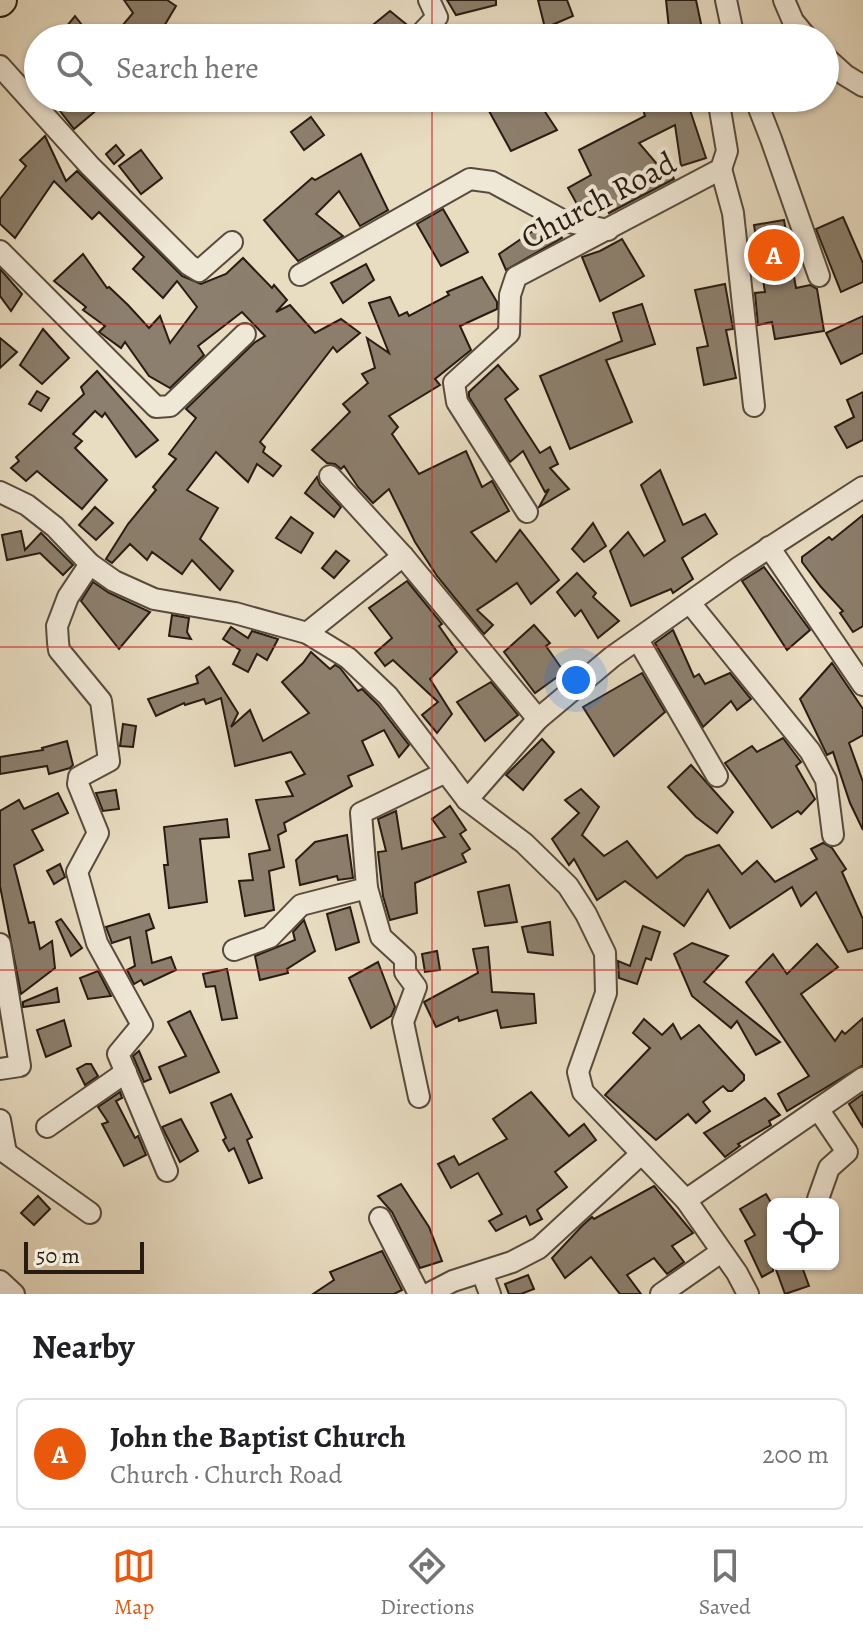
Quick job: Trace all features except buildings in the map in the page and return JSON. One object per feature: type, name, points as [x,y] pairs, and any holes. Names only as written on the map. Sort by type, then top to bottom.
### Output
[{"type":"street","points":[[429,0],[437,17],[430,24]]},
{"type":"street","points":[[726,0],[731,24]]},
{"type":"street","points":[[784,0],[795,24]]},
{"type":"street","points":[[0,66],[24,93]]},
{"type":"street","points":[[839,70],[863,86]]},
{"type":"street","points":[[41,112],[90,166],[189,265],[199,271],[232,242]]},
{"type":"street","name":"Church Road","points":[[527,512],[457,402],[454,383],[509,333],[510,295],[516,277],[721,169],[727,151],[720,112]]},
{"type":"street","points":[[760,112],[819,276]]},
{"type":"street","points":[[721,169],[733,213],[754,406]]},
{"type":"street","points":[[300,275],[470,179],[492,182],[564,221],[608,230]]},
{"type":"street","points":[[0,251],[156,407],[170,406],[245,334]]},
{"type":"street","points":[[330,476],[403,556],[538,719]]},
{"type":"street","points":[[467,800],[538,719],[612,657],[769,547],[863,487]]},
{"type":"street","points":[[0,492],[27,505],[55,527],[90,564],[114,581],[154,599],[235,613],[307,633],[348,658],[388,696],[467,800],[524,843],[568,886],[605,953],[606,993],[578,1072],[583,1092],[686,1200],[748,1294]]},
{"type":"street","points":[[769,547],[863,685]]},
{"type":"street","points":[[307,633],[403,556]]},
{"type":"street","points":[[90,564],[68,597],[57,626],[59,650],[101,701],[109,761],[79,777],[78,784],[98,833],[77,872],[97,943],[142,1025],[118,1054],[167,1171]]},
{"type":"street","points":[[690,603],[810,751],[826,780],[833,835]]},
{"type":"street","points":[[638,640],[717,776]]},
{"type":"street","points":[[419,1097],[403,1022],[416,987],[405,972],[405,959],[381,937],[367,888],[361,813],[446,772]]},
{"type":"street","points":[[234,950],[270,937],[301,905],[367,888]]},
{"type":"street","points":[[0,944],[20,1066],[0,1069]]},
{"type":"street","points":[[47,1127],[126,1072]]},
{"type":"street","points":[[686,1200],[863,1078]]},
{"type":"street","points":[[818,1109],[847,1152],[829,1168],[818,1198]]},
{"type":"street","points":[[0,1120],[6,1153],[90,1213]]},
{"type":"street","points":[[428,1294],[453,1281],[512,1262],[539,1248],[641,1154]]},
{"type":"street","points":[[380,1218],[419,1294]]},
{"type":"street","points":[[661,1294],[721,1252]]},
{"type":"street","points":[[482,1272],[490,1294]]},
{"type":"street","points":[[0,1281],[14,1294]]},
{"type":"place","name":"John the Baptist Church","points":[[774,255]]}]
